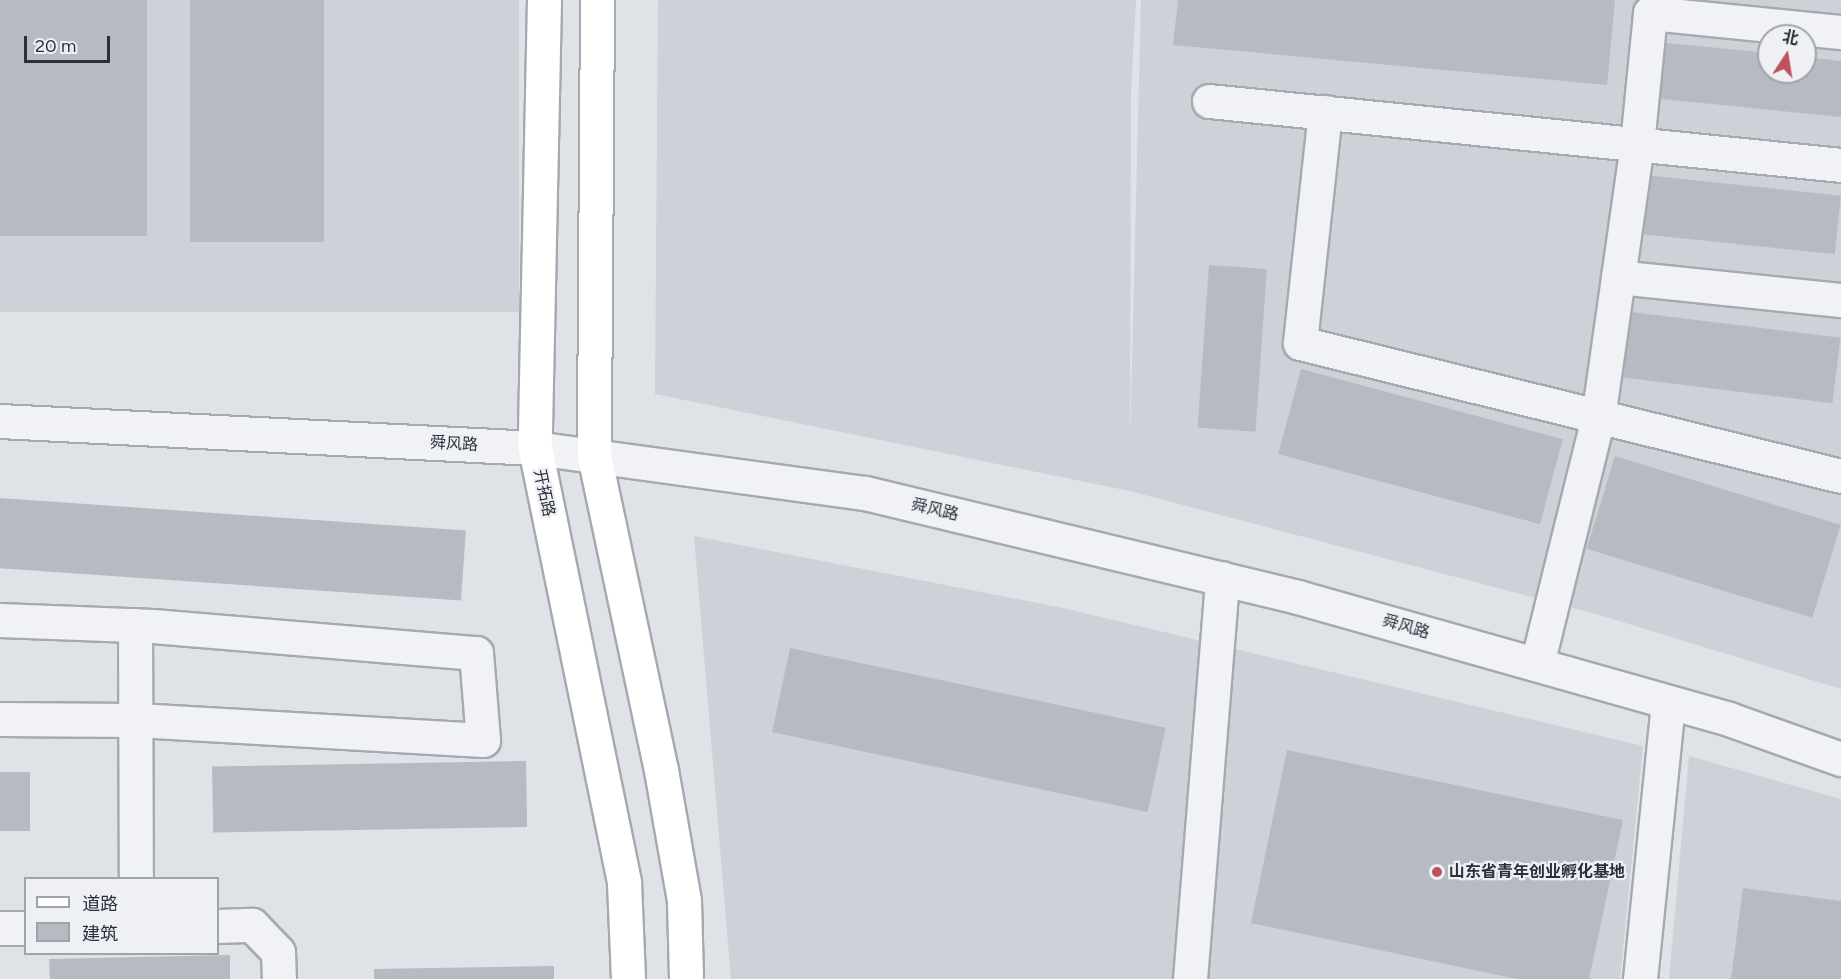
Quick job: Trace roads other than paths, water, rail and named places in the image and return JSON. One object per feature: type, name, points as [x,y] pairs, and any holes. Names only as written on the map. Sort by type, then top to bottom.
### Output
[{"type":"main road","name":"开拓路","points":[[544,0],[535,448],[624,883],[628,979]]},
{"type":"main road","points":[[597,0],[594,455],[663,781],[684,901],[686,979]]},
{"type":"street","points":[[1537,664],[1598,418],[1637,144],[1650,13],[1841,32]]},
{"type":"street","points":[[1209,101],[1841,165]]},
{"type":"street","points":[[1326,112],[1300,343],[1841,476]]},
{"type":"street","points":[[1618,277],[1841,300]]},
{"type":"street","name":"舜风路","points":[[0,421],[535,448],[865,493],[1222,578],[1668,702],[1841,759]]},
{"type":"street","points":[[1190,979],[1222,578]]},
{"type":"street","points":[[0,620],[135,625],[476,653],[483,740],[133,720],[0,719]]},
{"type":"street","points":[[135,625],[133,720],[136,877]]},
{"type":"street","points":[[1640,979],[1668,702]]},
{"type":"street","points":[[219,926],[252,925],[278,952],[279,979]]},
{"type":"street","points":[[0,928],[24,928]]},
{"type":"place","name":"山东省青年创业孵化基地","points":[[1437,872]]}]
